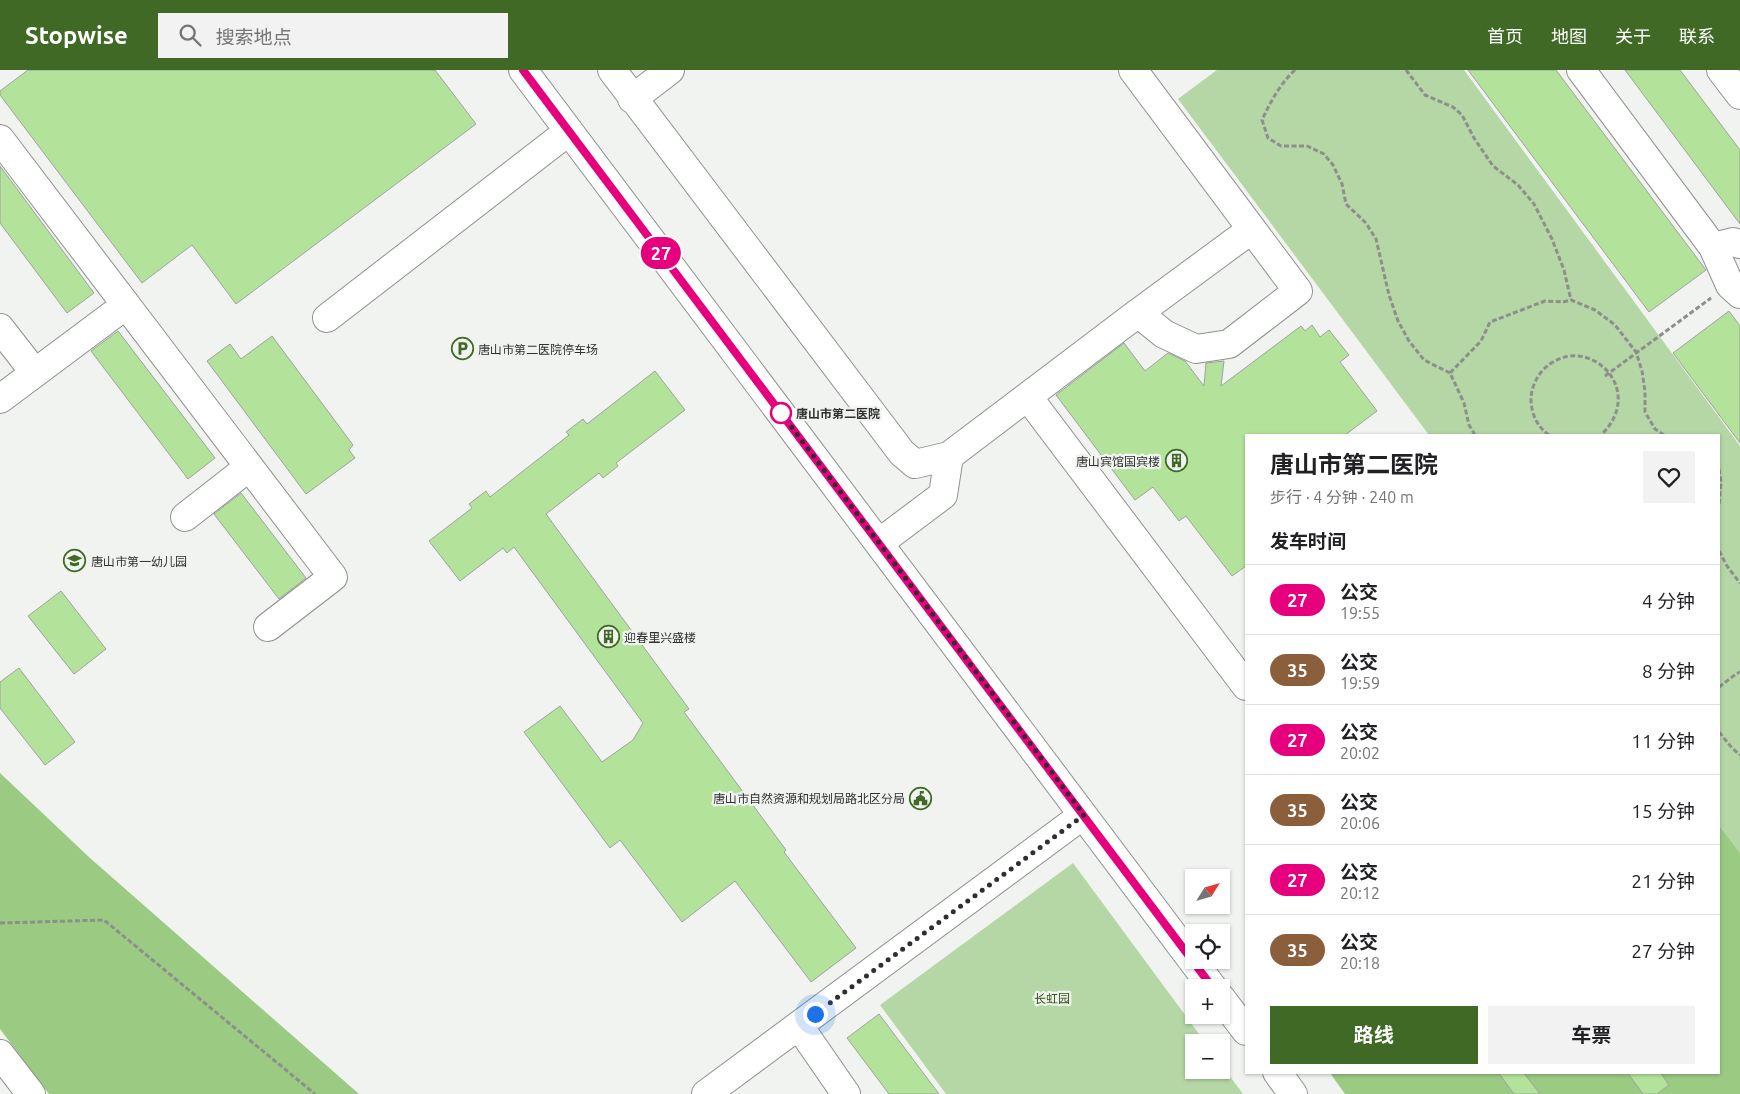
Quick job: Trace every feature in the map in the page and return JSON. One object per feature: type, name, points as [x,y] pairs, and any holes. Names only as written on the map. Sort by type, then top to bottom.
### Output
[{"type":"street","points":[[523,70],[1206,979]]},
{"type":"street","points":[[612,70],[632,99],[902,453],[915,464],[949,456],[1252,229]]},
{"type":"street","points":[[632,99],[670,70]]},
{"type":"street","points":[[1132,70],[1298,292],[1229,344],[1196,348],[1164,334],[1138,313]]},
{"type":"street","points":[[1581,70],[1713,247],[1735,289]]},
{"type":"street","points":[[1721,70],[1740,95]]},
{"type":"street","points":[[327,318],[569,131]]},
{"type":"street","points":[[0,139],[333,577],[268,627]]},
{"type":"street","points":[[1713,247],[1733,242],[1740,244]]},
{"type":"street","points":[[0,400],[126,305]]},
{"type":"street","points":[[0,328],[35,373]]},
{"type":"street","points":[[1028,397],[1245,685]]},
{"type":"street","points":[[879,543],[943,495],[949,456]]},
{"type":"street","points":[[185,518],[249,467]]},
{"type":"street","points":[[706,1094],[1084,815]]},
{"type":"street","points":[[1230,1010],[1245,1030]]},
{"type":"street","points":[[799,1026],[839,1091]]},
{"type":"street","points":[[0,1054],[31,1094]]},
{"type":"street","points":[[1278,1074],[1293,1094]]},
{"type":"path","points":[[1295,70],[1274,96],[1262,120],[1268,138],[1282,146],[1307,146],[1324,154],[1334,165],[1342,184],[1346,204],[1366,223],[1376,239],[1389,295],[1398,321],[1409,341],[1424,360],[1450,373],[1464,403],[1469,425],[1474,434]]},
{"type":"path","points":[[1406,70],[1425,95],[1453,107],[1462,115],[1474,138],[1493,166],[1518,185],[1534,204],[1552,239],[1564,270],[1572,300]]},
{"type":"path","points":[[1604,376],[1636,352],[1735,289]]},
{"type":"path","points":[[1450,373],[1481,341],[1490,322],[1546,301],[1563,302],[1572,300],[1595,310],[1615,325],[1636,352],[1642,371],[1645,391],[1645,412],[1655,429],[1662,434]]},
{"type":"path","points":[[1547,434],[1536,421],[1531,407],[1534,385],[1539,375],[1547,366],[1562,358],[1578,356],[1600,364],[1609,372],[1616,384],[1619,398],[1617,413],[1610,426],[1602,434]]},
{"type":"path","points":[[1720,476],[1720,493]]},
{"type":"path","points":[[1720,553],[1726,566],[1740,583]]},
{"type":"path","points":[[1720,686],[1740,672]]},
{"type":"path","points":[[1720,733],[1740,755]]},
{"type":"path","points":[[0,923],[104,920],[315,1094]]},
{"type":"green space","points":[[1217,70],[1464,70],[1740,446],[1740,853],[1720,826],[1720,434],[1428,434],[1178,99]]},
{"type":"green space","points":[[0,773],[90,858],[359,1094],[49,1094],[0,1029]]},
{"type":"green space","points":[[1720,826],[1740,853],[1740,1094],[1345,1094],[1331,1074],[1720,1074]]},
{"type":"green space","name":"长虹园","points":[[1073,863],[1185,1015],[1185,1024],[1192,1024],[1199,1034],[1185,1034],[1185,1079],[1230,1079],[1230,1076],[1243,1094],[946,1094],[880,1005]]},
{"type":"building","points":[[28,70],[435,70],[476,124],[236,304],[192,245],[142,283],[0,95],[0,91]]},
{"type":"building","points":[[1468,70],[1556,70],[1706,270],[1649,312]]},
{"type":"building","points":[[1625,70],[1680,70],[1740,150],[1740,224]]},
{"type":"building","points":[[0,166],[94,293],[67,313],[0,223]]},
{"type":"building","points":[[1729,311],[1740,326],[1740,443],[1673,353]]},
{"type":"building","name":"唐山宾馆国宾楼","points":[[1312,325],[1320,337],[1329,330],[1349,355],[1340,362],[1377,411],[1346,434],[1245,434],[1245,567],[1232,576],[1186,516],[1179,521],[1153,487],[1135,500],[1056,395],[1124,343],[1145,371],[1168,353],[1185,361],[1204,386],[1206,363],[1224,361],[1221,386],[1301,326],[1305,331]]},
{"type":"building","points":[[118,331],[215,458],[188,479],[91,351]]},
{"type":"building","points":[[272,336],[353,445],[349,450],[355,458],[306,494],[207,361],[230,344],[241,359]]},
{"type":"building","points":[[655,371],[685,410],[616,463],[618,466],[603,478],[599,473],[546,514],[689,709],[684,712],[786,850],[784,852],[856,948],[811,982],[735,881],[682,922],[620,840],[610,848],[524,732],[560,706],[602,762],[633,740],[643,723],[514,547],[507,553],[503,548],[460,581],[429,541],[472,508],[469,504],[486,491],[490,497],[569,435],[566,432],[583,419],[587,424]]},
{"type":"building","points":[[241,493],[306,578],[279,599],[214,514]]},
{"type":"building","points":[[61,591],[106,649],[74,674],[28,616]]},
{"type":"building","points":[[19,668],[75,742],[45,765],[0,708],[0,682]]},
{"type":"building","points":[[879,1014],[939,1094],[889,1094],[847,1038]]},
{"type":"building","points":[[1499,1074],[1525,1074],[1540,1094],[1514,1094]]},
{"type":"building","points":[[1628,1074],[1661,1074],[1669,1085],[1657,1094],[1643,1094]]},
{"type":"bus line","name":"27","points":[[523,70],[1206,979]]},
{"type":"place","name":"唐山市第二医院停车场","points":[[462,349]]},
{"type":"place","name":"唐山市第二医院","points":[[781,413]]},
{"type":"place","name":"唐山宾馆国宾楼","points":[[1176,461]]},
{"type":"place","name":"唐山市第一幼儿园","points":[[75,561]]},
{"type":"place","name":"迎春里兴盛楼","points":[[608,637]]},
{"type":"place","name":"唐山市自然资源和规划局路北区分局","points":[[921,798]]},
{"type":"route","points":[[781,413],[1084,815],[815,1014]]}]
